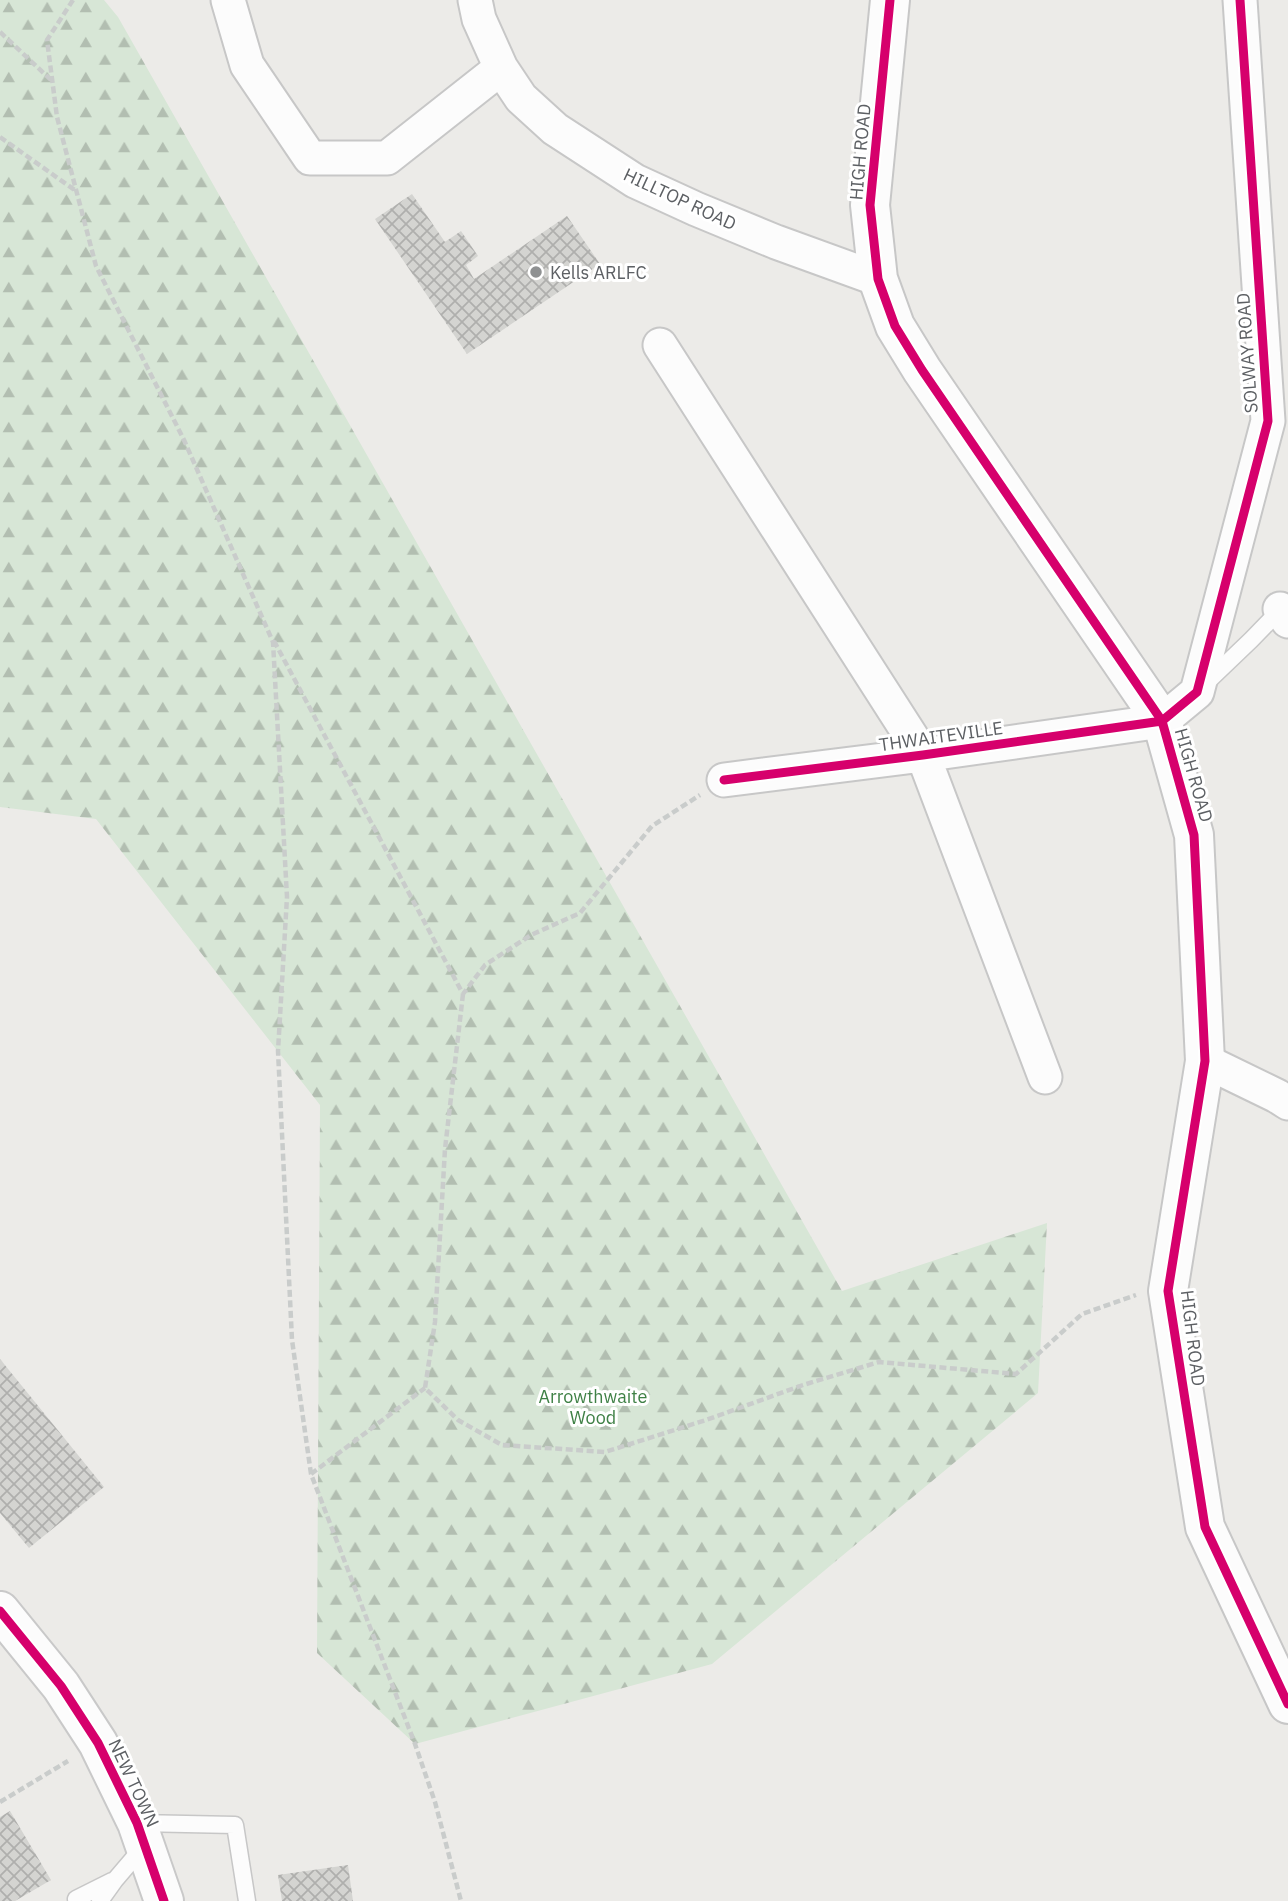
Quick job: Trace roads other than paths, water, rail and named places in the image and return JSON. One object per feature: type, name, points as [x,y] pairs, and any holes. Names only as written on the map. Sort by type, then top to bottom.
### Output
[{"type":"street","points":[[228,0],[247,65],[310,158],[387,158],[501,68]]},
{"type":"street","name":"HILLTOP ROAD","points":[[475,0],[479,19],[501,68],[522,98],[555,129],[635,181],[776,242],[878,279]]},
{"type":"street","name":"HIGH ROAD","points":[[890,0],[870,205],[878,279],[895,326],[922,370],[1162,721],[1194,835],[1205,1061],[1168,1291],[1205,1527],[1288,1704]]},
{"type":"street","name":"SOLWAY ROAD","points":[[1197,692],[1268,421],[1240,0]]},
{"type":"street","name":"THWAITEVILLE","points":[[660,345],[923,755],[1045,1077]]},
{"type":"street","points":[[1162,721],[1197,692]]},
{"type":"street","name":"THWAITEVILLE","points":[[724,780],[1162,721]]},
{"type":"street","points":[[1205,1061],[1288,1103]]},
{"type":"street","name":"NEW TOWN","points":[[0,1611],[61,1685],[98,1743],[141,1834],[164,1901]]},
{"type":"lane","points":[[1197,692],[1285,611]]},
{"type":"lane","points":[[100,1901],[141,1834],[235,1825],[247,1901]]},
{"type":"lane","points":[[76,1899],[115,1880]]},
{"type":"place","name":"Kells ARLFC","points":[[536,272]]},
{"type":"park label","name":"Arrowthwaite Wood","points":[[593,1406]]}]
